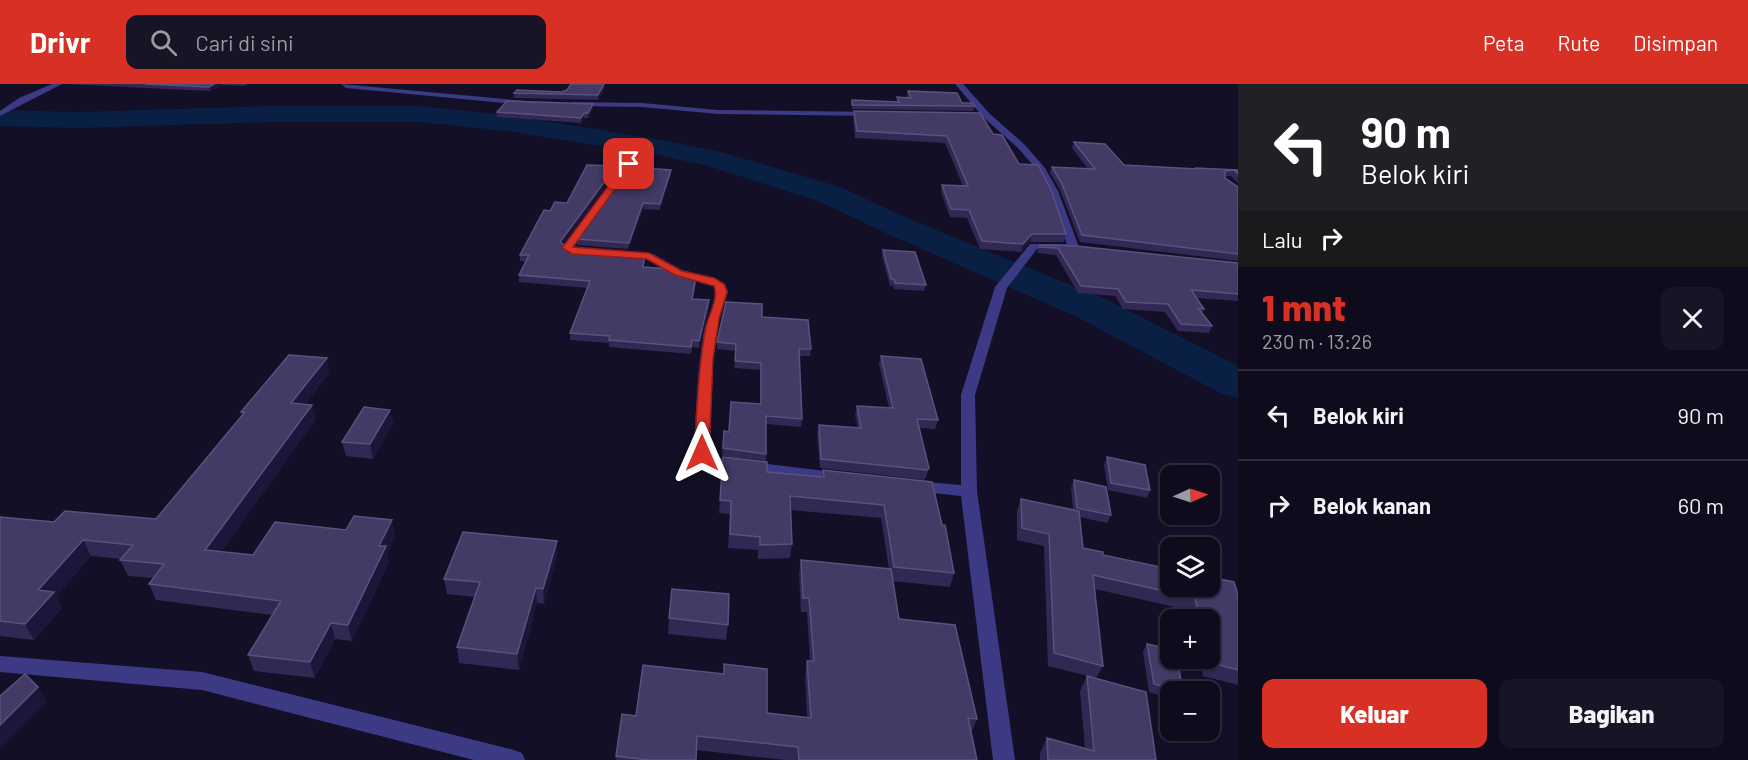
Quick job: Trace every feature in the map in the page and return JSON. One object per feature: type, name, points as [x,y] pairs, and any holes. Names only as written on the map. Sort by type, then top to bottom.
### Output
[{"type":"street","points":[[1,113],[22,100],[58,84]]},
{"type":"street","points":[[345,84],[346,86],[393,91],[534,103]]},
{"type":"street","points":[[959,84],[986,115],[1021,146],[1042,170],[1079,248],[1034,246],[1001,287],[968,395],[969,491],[1004,760]]},
{"type":"street","points":[[569,104],[642,105],[701,112],[879,115]]},
{"type":"street","points":[[974,115],[986,115]]},
{"type":"street","points":[[629,164],[567,248],[572,251],[649,256],[678,273],[719,284],[722,292],[713,319],[706,359],[702,453],[708,461],[859,480]]},
{"type":"street","points":[[903,485],[969,491]]},
{"type":"street","points":[[0,664],[202,681],[514,760]]},
{"type":"building","points":[[145,84],[214,84],[209,87]]},
{"type":"building","points":[[571,84],[604,84],[598,95],[514,93],[517,90],[561,92],[567,90]]},
{"type":"building","points":[[908,91],[957,93],[962,103],[973,103],[975,106],[852,105],[852,100],[899,102],[897,97],[911,98]]},
{"type":"building","points":[[507,101],[593,104],[588,113],[584,113],[581,118],[497,112]]},
{"type":"building","points":[[854,111],[980,113],[993,134],[1002,135],[1019,164],[1038,165],[1051,190],[1066,234],[1032,234],[1023,244],[982,241],[969,210],[951,209],[942,185],[968,186],[947,136],[857,131]]},
{"type":"building","points":[[1074,142],[1105,144],[1124,165],[1238,170],[1238,174],[1234,170],[1225,171],[1225,178],[1238,187],[1238,254],[1082,235],[1062,184],[1052,167],[1095,169]]},
{"type":"building","points":[[587,165],[616,166],[560,242],[572,250],[645,255],[643,267],[671,269],[696,276],[692,299],[709,300],[699,341],[692,340],[691,347],[609,340],[610,336],[570,333],[590,281],[519,275],[529,255],[520,255],[544,210],[550,211],[555,202],[567,203]]},
{"type":"building","points":[[630,167],[671,170],[660,204],[643,203],[629,243],[577,239]]},
{"type":"building","points":[[1040,245],[1076,246],[1238,263],[1238,294],[1191,290],[1204,309],[1198,308],[1212,326],[1181,324],[1168,304],[1126,302],[1118,289],[1081,286],[1058,248],[1039,247]]},
{"type":"building","points":[[883,250],[915,252],[926,285],[895,283],[894,279],[891,279]]},
{"type":"building","points":[[726,302],[762,304],[762,317],[808,320],[811,349],[799,349],[802,419],[766,416],[766,454],[723,448],[724,431],[729,432],[731,402],[761,404],[761,363],[735,361],[736,344],[717,342]]},
{"type":"building","points":[[289,355],[327,358],[291,403],[312,405],[205,550],[253,555],[275,522],[346,530],[354,516],[392,520],[379,546],[386,546],[348,625],[331,623],[310,662],[248,655],[281,601],[149,584],[164,564],[120,560],[133,545],[83,540],[38,590],[54,592],[25,624],[0,621],[0,517],[54,522],[65,511],[156,519]]},
{"type":"building","points":[[881,356],[921,359],[938,420],[917,419],[929,468],[927,470],[821,459],[819,425],[861,428],[857,406],[893,408]]},
{"type":"building","points":[[364,407],[390,410],[370,444],[342,442]]},
{"type":"building","points":[[723,457],[767,462],[767,472],[824,477],[823,470],[932,482],[942,525],[945,525],[954,573],[894,567],[884,505],[790,496],[792,544],[760,545],[760,537],[730,534],[731,501],[720,500]]},
{"type":"building","points":[[1107,457],[1145,465],[1150,490],[1111,483]]},
{"type":"building","points":[[1074,480],[1106,487],[1111,515],[1077,508]]},
{"type":"building","points":[[1021,499],[1079,511],[1083,548],[1103,552],[1103,555],[1160,567],[1160,590],[1093,575],[1103,666],[1054,653],[1049,534],[1022,528]]},
{"type":"building","points":[[463,532],[557,541],[543,589],[536,588],[517,654],[457,647],[480,582],[444,579]]},
{"type":"building","points":[[801,560],[891,569],[899,619],[955,625],[977,719],[968,718],[977,760],[799,760],[798,747],[697,736],[696,760],[648,760],[616,756],[622,714],[636,716],[643,665],[724,674],[724,664],[767,669],[767,713],[811,718],[807,661],[814,661],[809,598],[803,598]]},
{"type":"building","points":[[1220,579],[1234,582],[1238,595],[1238,670],[1220,665],[1220,609],[1198,609],[1195,598],[1191,597],[1220,597]]},
{"type":"building","points":[[672,589],[729,594],[728,625],[669,618]]},
{"type":"building","points":[[1147,644],[1160,647],[1160,669],[1179,669],[1181,681],[1160,681],[1160,686],[1154,684]]},
{"type":"building","points":[[25,674],[38,687],[0,725],[0,696]]},
{"type":"building","points":[[1087,676],[1146,692],[1156,760],[1048,760],[1047,738],[1094,751]]},
{"type":"waterway","points":[[0,118],[79,120],[269,114],[419,114],[507,123],[658,147],[715,159],[829,194],[902,228],[1089,307],[1238,384]]},
{"type":"route","points":[[629,164],[567,248],[572,251],[649,256],[678,273],[719,284],[722,292],[713,319],[706,359],[702,453]]}]
